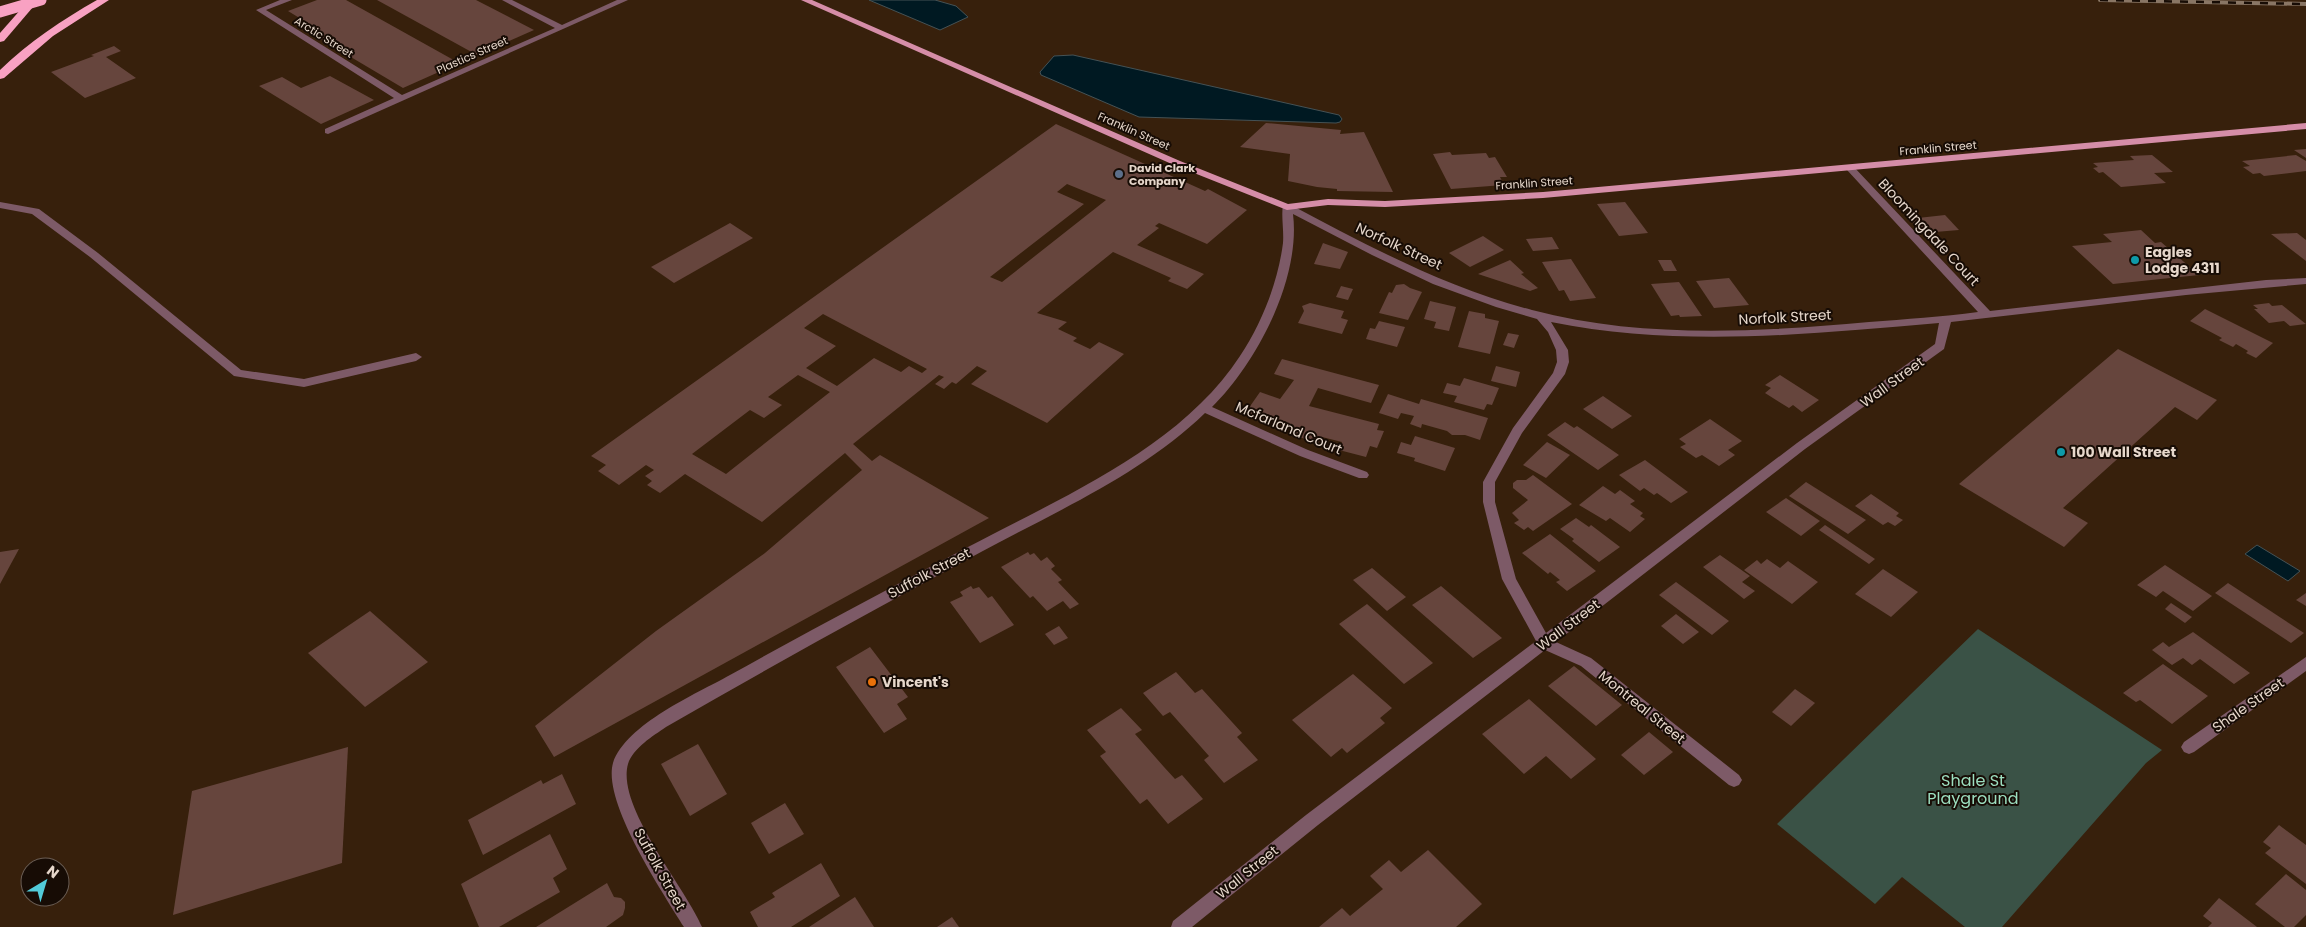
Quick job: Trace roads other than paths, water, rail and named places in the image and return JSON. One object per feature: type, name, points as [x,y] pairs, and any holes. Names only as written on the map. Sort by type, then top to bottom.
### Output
[{"type":"highway","points":[[0,5],[17,0]]},
{"type":"highway","points":[[2,37],[17,0]]},
{"type":"highway","points":[[2,37],[34,0]]},
{"type":"highway","points":[[0,12],[42,0]]},
{"type":"highway","points":[[0,76],[28,49],[57,28],[104,0]]},
{"type":"main road","name":"Franklin Street","points":[[805,0],[983,77],[1176,164],[1287,207],[1328,202],[1385,204],[1543,195],[2306,126]]},
{"type":"street","name":"Arctic Street","points":[[288,0],[260,10],[402,99]]},
{"type":"street","points":[[506,0],[562,28]]},
{"type":"street","name":"Plastics Street","points":[[328,131],[624,0]]},
{"type":"street","name":"Bloomingdale Court","points":[[1850,168],[1987,315]]},
{"type":"street","points":[[0,205],[35,211],[94,255],[238,373],[304,383],[416,357]]},
{"type":"street","name":"Norfolk Street","points":[[1287,207],[1360,246],[1432,278],[1484,298],[1541,316],[1619,329],[1674,334],[1805,332],[1987,315],[2057,306],[2306,281]]},
{"type":"street","name":"Suffolk Street","points":[[694,927],[647,850],[623,794],[620,766],[627,752],[638,740],[661,722],[701,699],[1084,490],[1162,442],[1204,408],[1240,366],[1265,324],[1286,259],[1290,223],[1287,207]]},
{"type":"street","points":[[1541,316],[1553,331],[1562,350],[1563,362],[1559,374],[1504,451],[1489,482],[1488,494],[1495,529],[1509,579],[1532,625],[1545,643]]},
{"type":"street","name":"Wall Street","points":[[1179,927],[1312,820],[1801,446],[1940,346],[1946,318]]},
{"type":"street","name":"Mcfarland Court","points":[[1204,408],[1304,453],[1363,475]]},
{"type":"street","name":"Montreal Street","points":[[1545,643],[1586,662],[1734,780]]},
{"type":"street","name":"Shale Street","points":[[2188,747],[2306,663]]},
{"type":"water","points":[[869,0],[935,0],[956,6],[968,17],[940,30]]},
{"type":"water","points":[[1073,55],[1339,115],[1342,119],[1336,123],[1139,117],[1041,75],[1040,72],[1054,56]]},
{"type":"water","points":[[2257,545],[2300,571],[2288,581],[2245,554]]},
{"type":"railway","points":[[2100,0],[2306,4]]},
{"type":"place","name":"David Clark Company","points":[[1119,174]]},
{"type":"place","name":"Eagles Lodge 4311","points":[[2135,260]]},
{"type":"place","name":"100 Wall Street","points":[[2061,452]]},
{"type":"place","name":"Vincent's","points":[[872,682]]},
{"type":"park label","name":"Shale St Playground","points":[[1973,789]]}]
